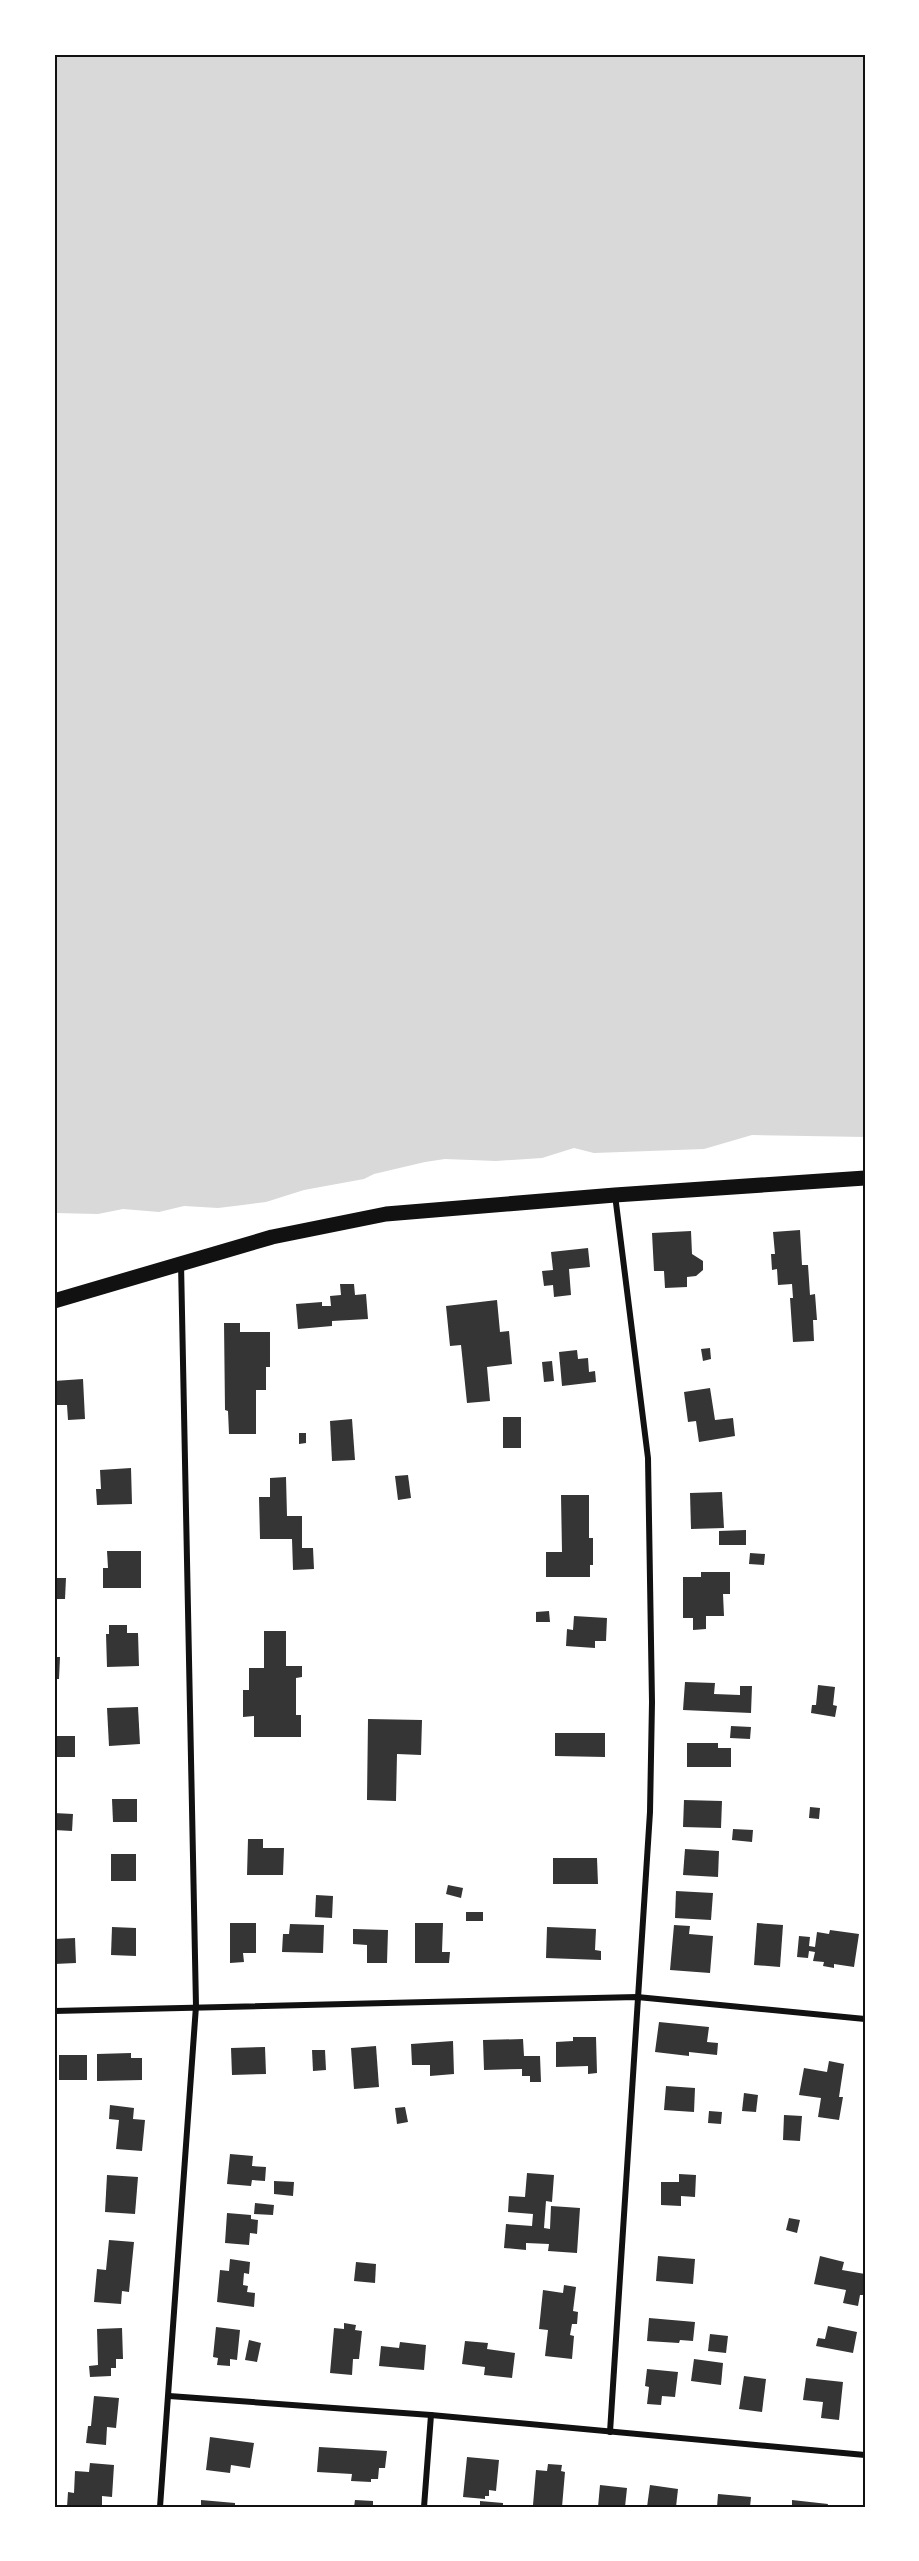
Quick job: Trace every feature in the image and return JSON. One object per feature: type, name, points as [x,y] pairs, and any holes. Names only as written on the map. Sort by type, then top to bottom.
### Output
[{"type":"main road","points":[[54,1300],[282,1235],[386,1214],[865,1178]]},
{"type":"street","points":[[610,2432],[652,1756],[650,1490],[646,1426],[615,1195]]},
{"type":"street","points":[[160,2507],[196,2006],[181,1263]]},
{"type":"street","points":[[54,2011],[637,1996],[865,2019]]},
{"type":"street","points":[[169,2396],[432,2415],[865,2455]]},
{"type":"street","points":[[424,2507],[432,2415]]},
{"type":"shaded area","points":[[54,54],[865,54],[865,1137],[752,1135],[704,1149],[594,1153],[574,1148],[542,1158],[496,1161],[445,1159],[374,1174],[364,1179],[304,1190],[266,1202],[218,1208],[184,1206],[159,1212],[123,1209],[98,1214],[54,1213]]},
{"type":"building","points":[[800,1230],[802,1265],[808,1265],[810,1295],[815,1294],[817,1320],[813,1320],[814,1341],[793,1342],[790,1298],[793,1298],[792,1284],[778,1285],[777,1269],[772,1270],[771,1254],[775,1254],[773,1232]]},
{"type":"building","points":[[691,1231],[692,1254],[703,1261],[703,1270],[696,1276],[687,1277],[687,1287],[665,1288],[664,1271],[654,1271],[652,1233]]},
{"type":"building","points":[[588,1248],[590,1267],[569,1269],[571,1295],[554,1297],[553,1285],[544,1286],[542,1271],[553,1270],[551,1252]]},
{"type":"building","points":[[340,1284],[354,1284],[355,1295],[366,1294],[368,1319],[332,1321],[332,1326],[298,1329],[296,1304],[322,1302],[322,1306],[331,1306],[330,1296],[341,1295]]},
{"type":"building","points":[[497,1300],[500,1332],[509,1331],[512,1364],[487,1367],[490,1401],[467,1403],[461,1345],[450,1346],[446,1306]]},
{"type":"building","points":[[224,1323],[240,1323],[240,1332],[270,1332],[270,1367],[266,1367],[266,1390],[256,1390],[256,1434],[229,1434],[228,1411],[225,1410]]},
{"type":"building","points":[[710,1348],[711,1359],[703,1361],[701,1349]]},
{"type":"building","points":[[577,1350],[578,1359],[588,1358],[589,1372],[595,1371],[596,1382],[562,1386],[559,1352]]},
{"type":"building","points":[[552,1361],[554,1381],[544,1382],[542,1362]]},
{"type":"building","points":[[83,1379],[85,1419],[68,1420],[67,1405],[54,1405],[54,1381]]},
{"type":"building","points":[[710,1388],[715,1420],[733,1418],[735,1436],[699,1442],[696,1421],[688,1422],[684,1392]]},
{"type":"building","points":[[503,1417],[521,1417],[521,1448],[503,1448]]},
{"type":"building","points":[[352,1419],[355,1460],[332,1461],[330,1421]]},
{"type":"building","points":[[299,1433],[306,1433],[306,1443],[299,1444]]},
{"type":"building","points":[[131,1468],[132,1504],[97,1505],[96,1489],[101,1489],[100,1470]]},
{"type":"building","points":[[408,1475],[411,1498],[398,1500],[395,1476]]},
{"type":"building","points":[[286,1477],[287,1516],[302,1516],[302,1548],[313,1548],[314,1569],[293,1570],[292,1539],[260,1539],[259,1497],[270,1497],[270,1478]]},
{"type":"building","points":[[722,1492],[724,1528],[691,1529],[690,1493]]},
{"type":"building","points":[[561,1495],[589,1495],[589,1538],[593,1538],[593,1565],[590,1565],[590,1577],[546,1577],[546,1552],[562,1552]]},
{"type":"building","points":[[746,1530],[746,1545],[719,1545],[719,1531]]},
{"type":"building","points":[[107,1551],[141,1551],[141,1588],[103,1588],[103,1568],[108,1568]]},
{"type":"building","points":[[750,1553],[765,1554],[764,1565],[749,1564]]},
{"type":"building","points":[[701,1572],[730,1572],[730,1594],[723,1594],[724,1616],[706,1616],[706,1629],[693,1630],[693,1618],[683,1618],[683,1577],[701,1577]]},
{"type":"building","points":[[54,1578],[66,1578],[65,1599],[54,1599]]},
{"type":"building","points":[[549,1611],[550,1622],[536,1622],[536,1612]]},
{"type":"building","points":[[574,1616],[607,1618],[606,1641],[595,1641],[595,1648],[566,1646],[567,1629],[573,1630]]},
{"type":"building","points":[[109,1625],[127,1625],[127,1633],[138,1633],[139,1666],[107,1667],[106,1634],[109,1634]]},
{"type":"building","points":[[264,1631],[286,1631],[286,1666],[302,1666],[302,1677],[296,1678],[296,1715],[301,1715],[301,1737],[254,1737],[254,1716],[243,1717],[243,1690],[249,1690],[249,1668],[264,1668]]},
{"type":"building","points":[[54,1657],[60,1657],[59,1679],[54,1679]]},
{"type":"building","points":[[685,1682],[715,1683],[714,1694],[740,1695],[740,1686],[752,1686],[751,1713],[683,1710]]},
{"type":"building","points":[[818,1685],[835,1687],[833,1705],[837,1706],[835,1717],[811,1713],[812,1705],[816,1705]]},
{"type":"building","points":[[138,1707],[140,1744],[109,1746],[107,1708]]},
{"type":"building","points":[[368,1719],[422,1720],[421,1755],[397,1754],[396,1801],[367,1800]]},
{"type":"building","points":[[731,1726],[751,1727],[750,1739],[730,1738]]},
{"type":"building","points":[[555,1733],[605,1733],[605,1757],[555,1756]]},
{"type":"building","points":[[54,1736],[75,1736],[75,1757],[54,1757]]},
{"type":"building","points":[[687,1743],[718,1743],[718,1748],[731,1748],[731,1767],[687,1767]]},
{"type":"building","points":[[112,1799],[137,1799],[137,1822],[113,1822]]},
{"type":"building","points":[[684,1800],[722,1801],[721,1828],[683,1827]]},
{"type":"building","points":[[810,1807],[820,1808],[819,1819],[809,1818]]},
{"type":"building","points":[[54,1813],[73,1814],[72,1831],[54,1830]]},
{"type":"building","points":[[733,1829],[753,1830],[752,1842],[732,1840]]},
{"type":"building","points":[[248,1839],[263,1839],[263,1848],[284,1848],[283,1875],[247,1875]]},
{"type":"building","points":[[685,1849],[719,1851],[718,1877],[683,1875]]},
{"type":"building","points":[[111,1854],[136,1854],[136,1881],[111,1881]]},
{"type":"building","points":[[553,1858],[597,1858],[598,1884],[553,1884]]},
{"type":"building","points":[[448,1885],[463,1888],[461,1898],[446,1894]]},
{"type":"building","points":[[676,1891],[713,1893],[711,1920],[675,1918]]},
{"type":"building","points":[[316,1895],[333,1896],[332,1918],[315,1917]]},
{"type":"building","points":[[466,1912],[483,1912],[483,1921],[466,1921]]},
{"type":"building","points":[[230,1923],[256,1923],[256,1953],[243,1953],[244,1962],[230,1963]]},
{"type":"building","points":[[415,1923],[443,1923],[442,1952],[450,1952],[449,1963],[415,1963]]},
{"type":"building","points":[[757,1923],[783,1925],[780,1967],[754,1965]]},
{"type":"building","points":[[290,1924],[324,1925],[323,1953],[282,1952],[283,1934],[289,1934]]},
{"type":"building","points":[[674,1925],[690,1926],[689,1934],[713,1936],[710,1973],[670,1970]]},
{"type":"building","points":[[112,1927],[136,1928],[136,1956],[111,1955]]},
{"type":"building","points":[[547,1927],[596,1929],[595,1950],[601,1951],[601,1960],[546,1958]]},
{"type":"building","points":[[353,1929],[388,1930],[387,1963],[367,1963],[367,1945],[353,1944]]},
{"type":"building","points":[[830,1930],[859,1934],[854,1967],[834,1964],[834,1968],[823,1966],[824,1962],[813,1961],[815,1952],[809,1951],[808,1958],[797,1957],[799,1936],[810,1937],[809,1946],[815,1947],[817,1932],[829,1934]]},
{"type":"building","points":[[75,1938],[76,1963],[54,1964],[54,1939]]},
{"type":"building","points":[[659,2022],[709,2027],[707,2042],[718,2043],[717,2055],[689,2052],[689,2056],[655,2052]]},
{"type":"building","points":[[573,2037],[596,2037],[597,2073],[588,2074],[588,2066],[556,2067],[556,2042],[573,2041]]},
{"type":"building","points":[[523,2039],[524,2056],[540,2056],[541,2082],[530,2082],[530,2076],[522,2076],[522,2069],[484,2070],[483,2040]]},
{"type":"building","points":[[453,2041],[454,2074],[430,2076],[430,2065],[412,2065],[411,2044]]},
{"type":"building","points":[[376,2046],[379,2087],[354,2089],[351,2048]]},
{"type":"building","points":[[265,2047],[266,2074],[232,2075],[231,2048]]},
{"type":"building","points":[[312,2050],[325,2050],[326,2070],[313,2071]]},
{"type":"building","points":[[131,2053],[131,2058],[142,2058],[142,2080],[97,2081],[97,2054]]},
{"type":"building","points":[[59,2055],[87,2055],[87,2080],[59,2080]]},
{"type":"building","points":[[829,2061],[844,2064],[839,2097],[843,2097],[839,2120],[818,2117],[821,2098],[799,2095],[804,2068],[827,2072]]},
{"type":"building","points":[[666,2086],[695,2088],[694,2112],[664,2110]]},
{"type":"building","points":[[744,2093],[758,2095],[756,2112],[742,2111]]},
{"type":"building","points":[[110,2105],[134,2108],[133,2119],[145,2120],[142,2151],[116,2149],[119,2120],[109,2119]]},
{"type":"building","points":[[405,2107],[408,2122],[397,2124],[395,2108]]},
{"type":"building","points":[[709,2111],[722,2112],[721,2124],[708,2123]]},
{"type":"building","points":[[784,2115],[802,2116],[800,2141],[783,2140]]},
{"type":"building","points":[[230,2154],[253,2156],[252,2166],[266,2167],[265,2181],[252,2180],[251,2186],[227,2184]]},
{"type":"building","points":[[527,2173],[554,2175],[552,2202],[546,2201],[544,2228],[550,2229],[551,2206],[580,2208],[577,2253],[548,2251],[549,2244],[526,2243],[526,2250],[504,2248],[506,2224],[532,2226],[533,2214],[508,2212],[509,2196],[525,2197]]},
{"type":"building","points":[[679,2174],[696,2175],[695,2197],[681,2196],[681,2206],[661,2205],[661,2182],[679,2182]]},
{"type":"building","points":[[107,2175],[138,2177],[135,2214],[105,2212]]},
{"type":"building","points":[[274,2181],[294,2182],[293,2196],[274,2194]]},
{"type":"building","points":[[255,2203],[274,2205],[273,2215],[254,2214]]},
{"type":"building","points":[[227,2213],[251,2215],[251,2219],[258,2220],[257,2234],[250,2233],[249,2245],[225,2243]]},
{"type":"building","points":[[789,2218],[800,2220],[797,2233],[786,2230]]},
{"type":"building","points":[[109,2240],[134,2242],[129,2292],[122,2291],[121,2304],[94,2302],[97,2269],[106,2270]]},
{"type":"building","points":[[658,2256],[695,2259],[693,2284],[656,2281]]},
{"type":"building","points":[[820,2256],[844,2262],[842,2270],[865,2274],[864,2295],[860,2295],[858,2306],[843,2303],[846,2290],[814,2284]]},
{"type":"building","points":[[230,2259],[250,2262],[249,2274],[244,2273],[243,2285],[248,2286],[247,2292],[255,2293],[254,2307],[217,2302],[220,2270],[229,2271]]},
{"type":"building","points":[[356,2262],[376,2264],[375,2283],[354,2281]]},
{"type":"building","points":[[564,2285],[576,2287],[573,2311],[578,2312],[577,2324],[572,2324],[570,2335],[574,2336],[572,2359],[545,2356],[548,2330],[539,2329],[543,2290],[563,2293]]},
{"type":"building","points":[[649,2318],[695,2322],[693,2341],[680,2340],[679,2343],[647,2341]]},
{"type":"building","points":[[344,2323],[356,2325],[355,2330],[362,2331],[359,2359],[353,2359],[352,2375],[330,2373],[334,2328],[344,2329]]},
{"type":"building","points":[[828,2326],[857,2332],[853,2353],[816,2346],[818,2338],[825,2339]]},
{"type":"building","points":[[216,2327],[240,2330],[237,2360],[230,2359],[230,2366],[217,2365],[218,2358],[213,2357]]},
{"type":"building","points":[[122,2328],[123,2359],[116,2359],[116,2368],[111,2368],[111,2376],[90,2377],[89,2366],[98,2365],[97,2329]]},
{"type":"building","points":[[710,2334],[728,2336],[726,2353],[708,2351]]},
{"type":"building","points":[[249,2340],[261,2343],[257,2362],[245,2360]]},
{"type":"building","points":[[465,2341],[488,2343],[487,2349],[515,2353],[512,2378],[484,2375],[485,2367],[462,2364]]},
{"type":"building","points":[[400,2342],[426,2345],[424,2370],[379,2366],[381,2346],[399,2348]]},
{"type":"building","points":[[694,2359],[723,2363],[721,2385],[691,2381]]},
{"type":"building","points":[[647,2369],[678,2372],[675,2397],[662,2396],[661,2405],[647,2404],[649,2387],[645,2386]]},
{"type":"building","points":[[744,2376],[766,2379],[762,2412],[739,2409]]},
{"type":"building","points":[[806,2378],[843,2382],[839,2420],[821,2418],[823,2402],[803,2400]]},
{"type":"building","points":[[94,2396],[119,2398],[116,2428],[107,2427],[106,2445],[86,2443],[88,2426],[91,2426]]},
{"type":"building","points":[[210,2437],[254,2443],[250,2468],[231,2465],[230,2473],[206,2470]]},
{"type":"building","points":[[319,2447],[387,2451],[385,2468],[379,2468],[378,2479],[371,2479],[371,2482],[351,2481],[352,2474],[317,2472]]},
{"type":"building","points":[[467,2457],[499,2460],[496,2491],[489,2490],[489,2496],[485,2496],[485,2499],[463,2497]]},
{"type":"building","points":[[90,2463],[114,2465],[112,2497],[102,2496],[102,2507],[67,2507],[68,2492],[74,2493],[75,2471],[89,2472]]},
{"type":"building","points":[[548,2464],[562,2465],[561,2471],[565,2472],[562,2507],[533,2505],[536,2470],[547,2471]]},
{"type":"building","points":[[600,2485],[627,2488],[625,2507],[598,2507]]},
{"type":"building","points":[[650,2485],[678,2489],[676,2507],[647,2507]]},
{"type":"building","points":[[718,2494],[751,2497],[750,2507],[717,2507]]},
{"type":"building","points":[[201,2500],[235,2503],[235,2507],[201,2507]]},
{"type":"building","points":[[355,2500],[373,2501],[373,2507],[354,2507]]},
{"type":"building","points":[[792,2500],[828,2504],[827,2507],[792,2507]]},
{"type":"building","points":[[480,2501],[503,2503],[503,2507],[480,2507]]}]
